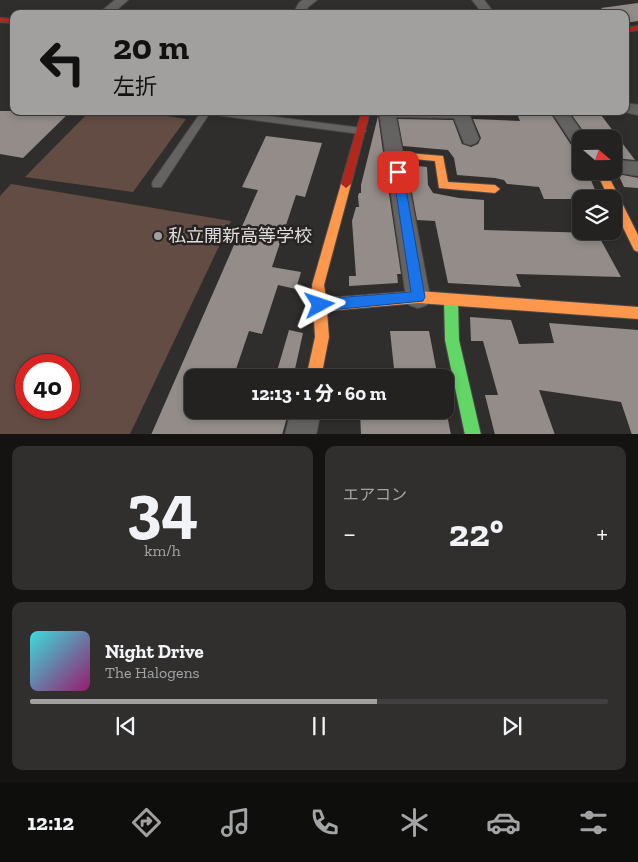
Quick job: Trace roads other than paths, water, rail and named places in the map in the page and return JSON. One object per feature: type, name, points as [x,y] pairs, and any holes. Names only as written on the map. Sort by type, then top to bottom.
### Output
[{"type":"street","points":[[109,10],[122,0]]},
{"type":"street","points":[[478,0],[486,10]]},
{"type":"street","points":[[315,369],[322,338],[318,285],[365,115]]},
{"type":"street","points":[[388,115],[418,297]]},
{"type":"street","points":[[462,115],[470,139]]},
{"type":"street","points":[[562,115],[572,130]]},
{"type":"street","points":[[395,155],[440,158],[443,185],[495,189]]},
{"type":"street","points":[[622,167],[638,169]]},
{"type":"street","points":[[606,180],[635,235]]},
{"type":"street","points":[[320,305],[418,297],[638,313]]},
{"type":"street","points":[[451,300],[452,340],[473,434]]},
{"type":"street","points":[[300,434],[304,419]]},
{"type":"lane","points":[[157,184],[204,115]]},
{"type":"lane","points":[[238,115],[361,131]]},
{"type":"place","name":"私立開新高等学校","points":[[158,236]]}]
